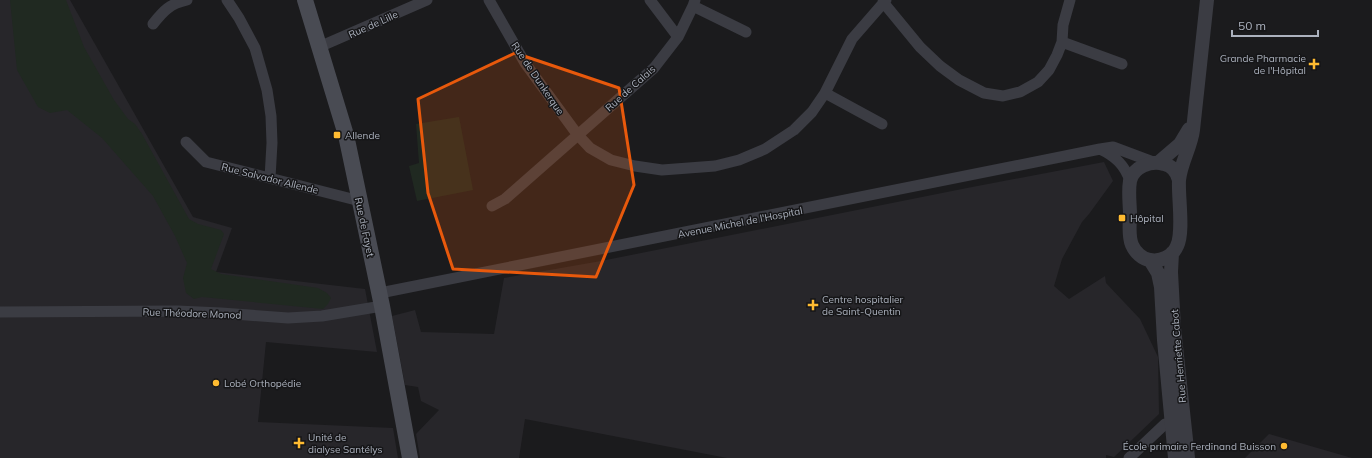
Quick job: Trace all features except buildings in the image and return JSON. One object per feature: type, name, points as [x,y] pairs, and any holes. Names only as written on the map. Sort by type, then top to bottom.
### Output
[{"type":"main road","name":"Rue de Fayet","points":[[304,0],[346,135],[381,299],[410,458]]},
{"type":"street","points":[[153,24],[164,11],[175,3],[187,0]]},
{"type":"street","points":[[227,0],[239,18],[255,48],[267,90],[272,130],[270,178]]},
{"type":"street","name":"Rue de Lille","points":[[320,48],[427,0]]},
{"type":"street","name":"Rue de Dunkerque","points":[[489,0],[525,63],[577,134],[590,148],[611,160],[635,166],[662,170],[715,166],[740,160],[764,149],[794,130],[812,112],[825,93],[852,39],[885,1]]},
{"type":"street","points":[[650,0],[678,37]]},
{"type":"street","points":[[885,1],[920,47],[940,66],[959,80],[984,93],[1003,96],[1020,92],[1038,82],[1049,70],[1057,56],[1062,42],[1063,25],[1070,0]]},
{"type":"street","points":[[1179,180],[1193,131],[1206,0]]},
{"type":"street","name":"Rue de Calais","points":[[577,134],[654,68],[678,37],[694,3],[746,32]]},
{"type":"street","points":[[1062,42],[1122,64]]},
{"type":"street","points":[[825,93],[882,124]]},
{"type":"street","points":[[1130,181],[1137,170],[1142,166],[1156,162],[1180,144],[1193,120]]},
{"type":"street","points":[[492,206],[505,199],[577,134]]},
{"type":"street","name":"Rue Salvador Allende","points":[[186,142],[206,162],[360,201]]},
{"type":"street","name":"Avenue Michel de l'Hospital","points":[[381,299],[1100,149],[1114,147],[1156,162]]},
{"type":"street","points":[[1100,149],[1111,154],[1122,164],[1128,174],[1130,181],[1130,239],[1135,251],[1150,260],[1163,259],[1172,253],[1176,249],[1180,239],[1178,174],[1174,168],[1156,162]]},
{"type":"street","name":"Rue Henriette Cabot","points":[[1172,253],[1171,272],[1174,328],[1188,458]]},
{"type":"street","name":"Rue Henriette Cabot","points":[[1150,260],[1158,273],[1161,286],[1175,458]]},
{"type":"street","name":"Rue Théodore Monod","points":[[0,312],[177,311],[288,318],[322,316],[376,308],[381,299]]},
{"type":"street","points":[[1129,458],[1165,424],[1171,423],[1177,423],[1182,458]]},
{"type":"highlighted area","points":[[515,53],[619,88],[634,185],[596,277],[453,269],[428,193],[418,99]]},
{"type":"shaded area","points":[[0,0],[70,0],[193,217],[232,228],[216,272],[365,289],[377,352],[266,342],[258,422],[393,428],[398,458],[0,458]]},
{"type":"shaded area","points":[[10,0],[66,0],[84,47],[114,100],[128,119],[135,124],[142,134],[189,219],[198,224],[221,230],[224,234],[211,269],[221,274],[318,288],[327,293],[331,298],[328,304],[323,309],[202,297],[194,299],[186,293],[183,278],[187,263],[175,236],[153,196],[102,138],[67,110],[50,113],[38,107],[17,70]]},
{"type":"shaded area","points":[[459,117],[473,190],[417,201],[409,166],[419,163],[416,124]]},
{"type":"shaded area","name":"Centre hospitalier de Saint-Quentin","points":[[1104,162],[1113,181],[1082,222],[1062,259],[1054,286],[1069,299],[1105,276],[1106,283],[1140,319],[1158,357],[1159,414],[1114,457],[1106,455],[1106,458],[727,458],[525,419],[519,458],[420,458],[416,434],[439,410],[421,401],[418,387],[405,385],[392,316],[415,310],[421,332],[494,334],[504,278],[601,261]]},
{"type":"shaded area","name":"École primaire Ferdinand Buisson","points":[[1269,434],[1352,458],[1245,458]]},
{"type":"place","name":"Grande Pharmacie de l'Hôpital","points":[[1314,64]]},
{"type":"place","name":"Allende","points":[[337,135]]},
{"type":"place","name":"Hôpital","points":[[1122,218]]},
{"type":"place","name":"Centre hospitalier de Saint-Quentin","points":[[813,305]]},
{"type":"place","name":"Lobé Orthopédie","points":[[216,383]]},
{"type":"place","name":"Unité de dialyse Santélys","points":[[299,443]]},
{"type":"place","name":"École primaire Ferdinand Buisson","points":[[1284,446]]}]
